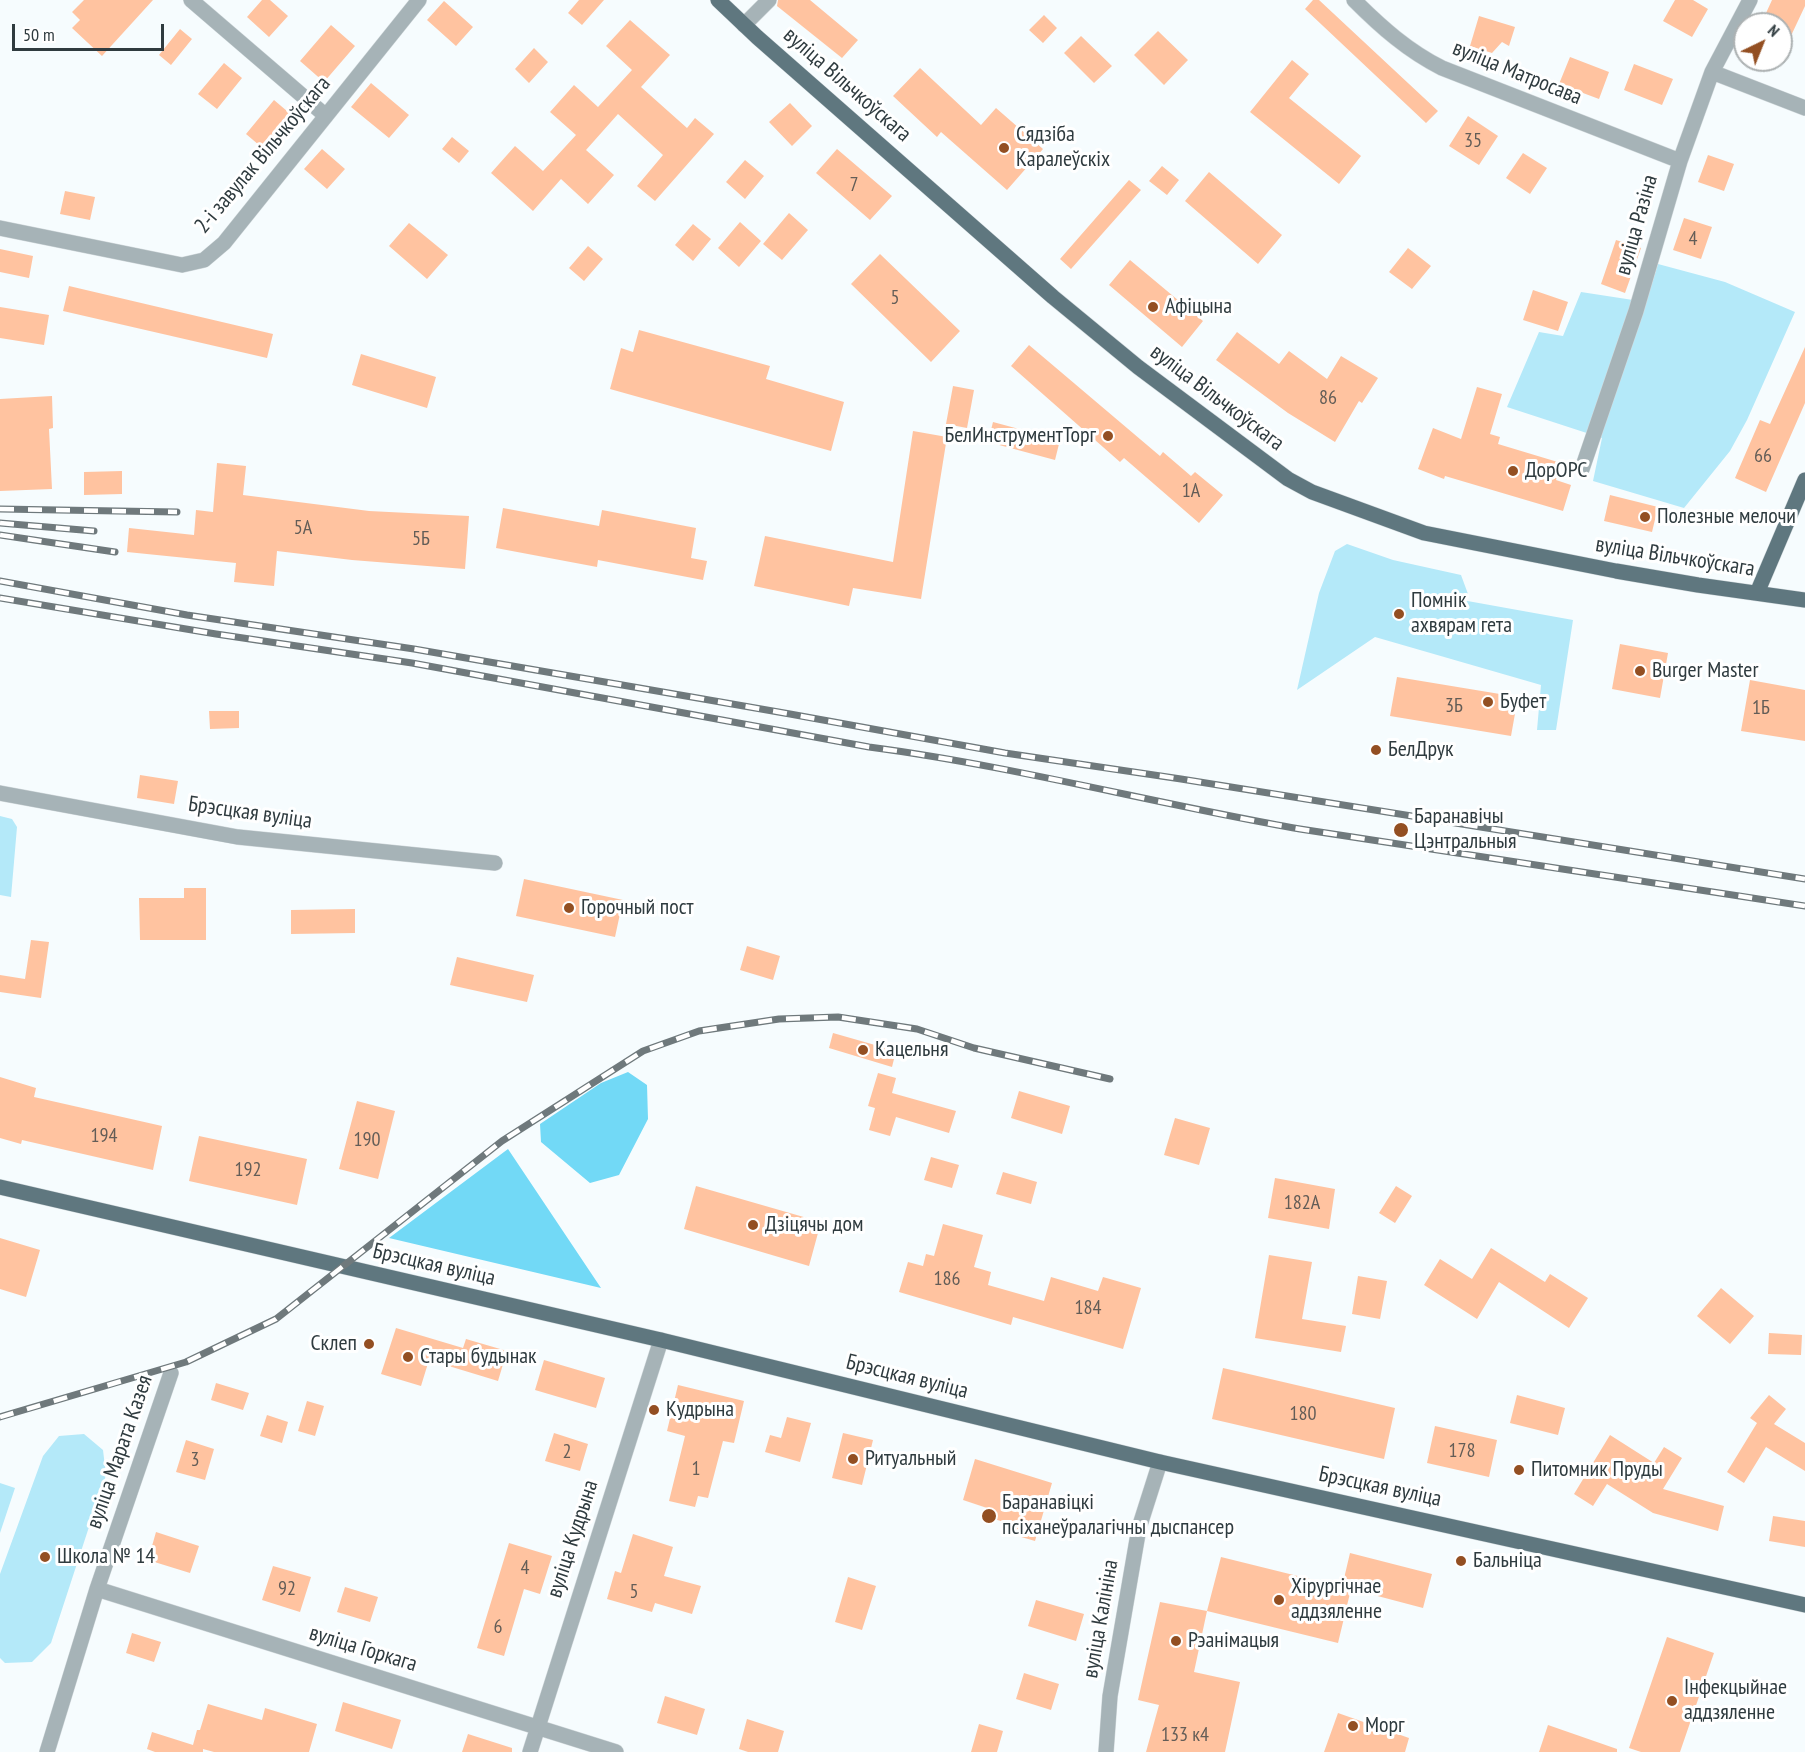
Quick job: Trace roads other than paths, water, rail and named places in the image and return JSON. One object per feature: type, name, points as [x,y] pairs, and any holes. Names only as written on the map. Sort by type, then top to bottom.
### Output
[{"type":"main road","name":"вуліца Вільчкоўскага","points":[[718,0],[1053,297],[1138,367],[1304,488],[1424,533],[1616,571],[1805,600]]},
{"type":"main road","points":[[1757,593],[1805,480]]},
{"type":"main road","name":"Брэсцкая вуліца","points":[[0,1187],[661,1340],[1160,1462],[1805,1605]]},
{"type":"street","points":[[191,0],[326,116]]},
{"type":"street","name":"2-і завулак Вільчкоўскага","points":[[0,228],[182,264],[204,260],[224,243],[419,0]]},
{"type":"street","points":[[744,25],[769,0]]},
{"type":"street","name":"вуліца Матросава","points":[[1354,0],[1381,27],[1424,59],[1442,68],[1680,161]]},
{"type":"street","name":"вуліца Разіна","points":[[1582,469],[1636,311],[1680,161],[1712,72],[1750,0]]},
{"type":"street","points":[[1712,72],[1805,108]]},
{"type":"street","name":"Брэсцкая вуліца","points":[[0,793],[238,837],[495,863]]},
{"type":"street","name":"вуліца Кудрына","points":[[530,1752],[661,1340]]},
{"type":"street","name":"вуліца Марата Казея","points":[[47,1752],[97,1589],[171,1373]]},
{"type":"street","name":"вуліца Калініна","points":[[1106,1752],[1110,1696],[1139,1528],[1160,1462]]},
{"type":"street","name":"вуліца Горкага","points":[[97,1589],[616,1752]]},
{"type":"railway","points":[[0,509],[177,512]]},
{"type":"railway","points":[[0,523],[94,531]]},
{"type":"railway","points":[[0,535],[115,552]]},
{"type":"railway","points":[[0,581],[187,615],[414,649],[1005,753],[1805,879]]},
{"type":"railway","points":[[0,598],[216,634],[412,663],[869,747],[977,764],[1300,829],[1805,906]]},
{"type":"railway","points":[[0,1417],[186,1362],[276,1319],[502,1141],[643,1051],[699,1031],[779,1019],[838,1017],[917,1029],[974,1048],[1110,1079]]},
{"type":"place","name":"Сядзіба Каралеўскіх","points":[[1004,148]]},
{"type":"place","name":"Афіцына","points":[[1153,307]]},
{"type":"place","name":"БелИнструментТорг","points":[[1108,436]]},
{"type":"place","name":"ДорОРС","points":[[1513,471]]},
{"type":"place","name":"Полезные мелочи","points":[[1645,517]]},
{"type":"place","name":"Помнік ахвярам гета","points":[[1399,614]]},
{"type":"place","name":"Burger Master","points":[[1640,671]]},
{"type":"place","name":"Буфет","points":[[1488,702]]},
{"type":"place","name":"БелДрук","points":[[1376,750]]},
{"type":"place","name":"Баранавічы Цэнтральныя","points":[[1401,830]]},
{"type":"place","name":"Горочный пост","points":[[569,908]]},
{"type":"place","name":"Кацельня","points":[[863,1050]]},
{"type":"place","name":"Дзіцячы дом","points":[[753,1225]]},
{"type":"place","name":"Склеп","points":[[369,1344]]},
{"type":"place","name":"Стары будынак","points":[[408,1357]]},
{"type":"place","name":"Кудрына","points":[[654,1410]]},
{"type":"place","name":"Ритуальный","points":[[853,1459]]},
{"type":"place","name":"Питомник Пруды","points":[[1519,1470]]},
{"type":"place","name":"Баранавіцкі псіханеўралагічны дыспансер","points":[[989,1516]]},
{"type":"place","name":"Школа № 14","points":[[45,1557]]},
{"type":"place","name":"Бальніца","points":[[1461,1561]]},
{"type":"place","name":"Хірургічнае аддзяленне","points":[[1279,1600]]},
{"type":"place","name":"Рэанімацыя","points":[[1176,1641]]},
{"type":"place","name":"Інфекцыйнае аддзяленне","points":[[1672,1701]]},
{"type":"place","name":"Морг","points":[[1353,1726]]}]
